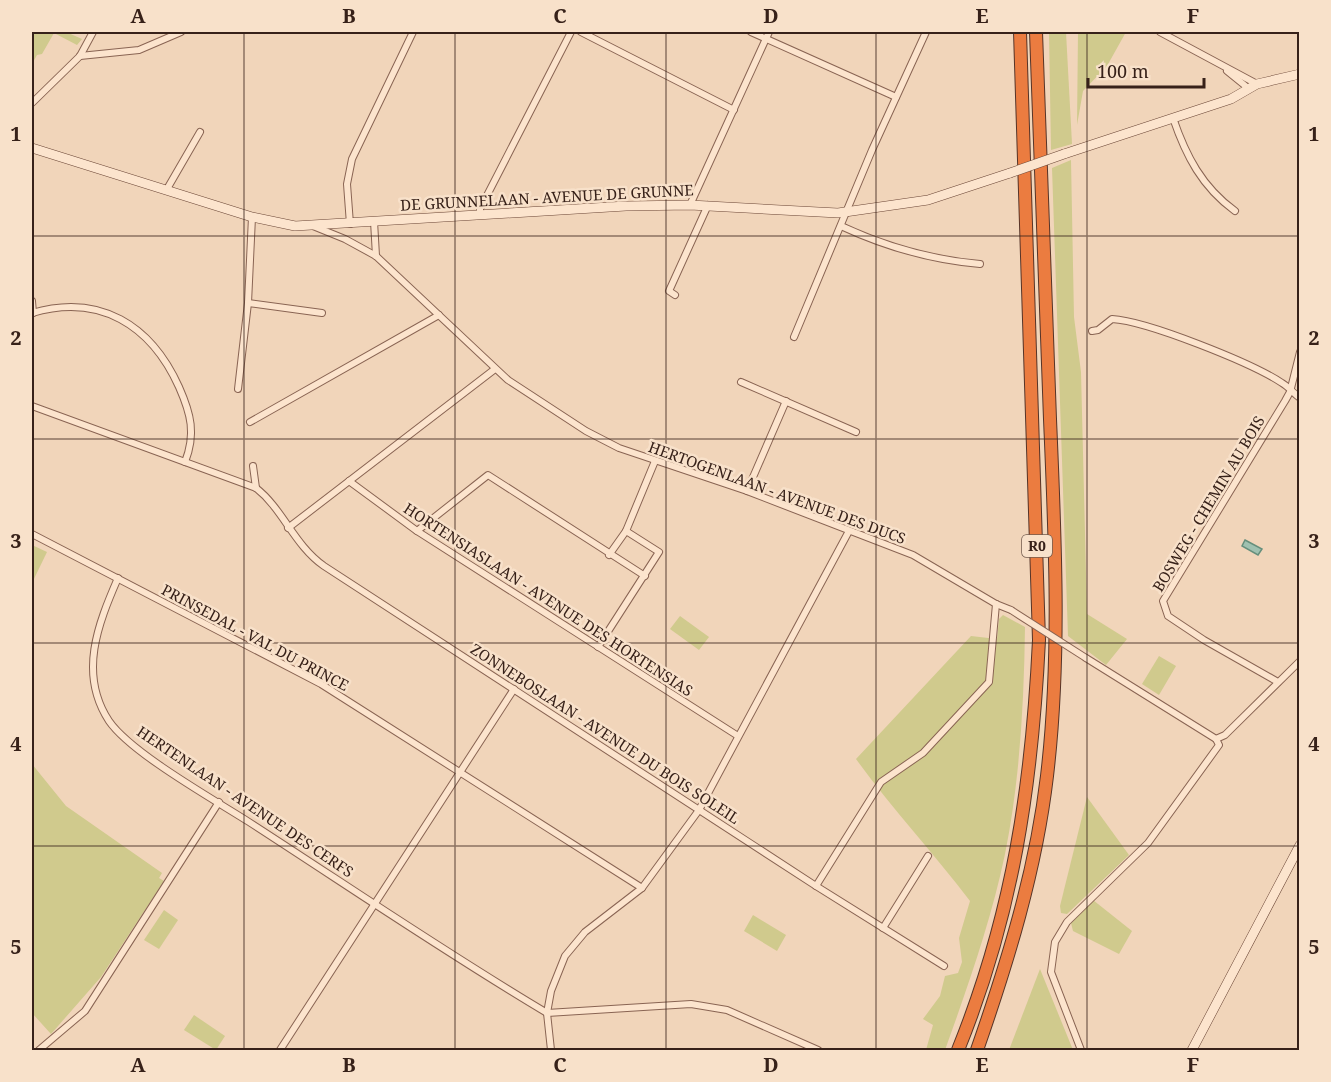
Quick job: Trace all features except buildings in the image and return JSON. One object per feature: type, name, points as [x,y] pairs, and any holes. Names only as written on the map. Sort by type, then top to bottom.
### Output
[{"type":"highway","name":"R0","points":[[958,1050],[994,944],[1018,852],[1036,711],[1039,640],[1020,32]]},
{"type":"highway","name":"R0","points":[[977,1050],[1001,983],[1030,876],[1047,776],[1053,694],[1054,497],[1036,32]]},
{"type":"street","points":[[32,104],[80,56],[93,32]]},
{"type":"street","points":[[80,56],[139,50],[181,32]]},
{"type":"street","points":[[350,224],[347,184],[352,159],[413,32]]},
{"type":"street","points":[[480,215],[480,209],[571,32]]},
{"type":"street","points":[[581,32],[734,110]]},
{"type":"street","points":[[751,32],[896,97]]},
{"type":"street","points":[[690,205],[769,32]]},
{"type":"street","points":[[794,337],[840,226],[926,32]]},
{"type":"street","points":[[1160,32],[1257,84]]},
{"type":"street","points":[[1225,68],[1248,88]]},
{"type":"street","name":"DE GRUNNELAAN - AVENUE DE GRUNNE","points":[[32,148],[281,224],[313,226],[626,206],[690,205],[847,212],[928,200],[1231,99],[1257,84],[1299,74]]},
{"type":"street","points":[[1173,118],[1183,148],[1194,170],[1219,198],[1235,211]]},
{"type":"street","points":[[167,189],[200,132]]},
{"type":"street","points":[[675,295],[669,291],[708,206]]},
{"type":"street","points":[[238,389],[248,303],[252,217]]},
{"type":"street","points":[[374,221],[376,256]]},
{"type":"street","name":"HERTOGENLAAN - AVENUE DES DUCS","points":[[313,226],[345,239],[376,256],[495,369],[523,392],[586,431],[619,448],[747,492],[913,555],[996,604],[1011,610],[1216,739]]},
{"type":"street","points":[[840,226],[901,248],[954,262],[980,264]]},
{"type":"street","points":[[32,301],[32,313],[66,307],[87,308],[126,322],[144,335],[173,374],[190,415],[192,436],[185,462]]},
{"type":"street","points":[[248,303],[322,313]]},
{"type":"street","points":[[249,422],[439,315]]},
{"type":"street","points":[[1092,331],[1098,330],[1108,320],[1116,319],[1171,335],[1260,371],[1285,384],[1290,392],[1299,398]]},
{"type":"street","name":"BOSWEG - CHEMIN AU BOIS","points":[[1278,682],[1204,640],[1168,616],[1163,601],[1290,392],[1299,352]]},
{"type":"street","points":[[288,528],[495,369]]},
{"type":"street","points":[[741,382],[856,432]]},
{"type":"street","points":[[747,492],[786,402]]},
{"type":"street","points":[[32,406],[256,488],[253,466]]},
{"type":"street","points":[[609,555],[626,531],[655,461]]},
{"type":"street","points":[[417,531],[488,475],[609,555],[645,576]]},
{"type":"street","name":"HORTENSIASLAAN - AVENUE DES HORTENSIAS","points":[[349,481],[417,531],[738,736]]},
{"type":"street","name":"ZONNEBOSLAAN - AVENUE DU BOIS SOLEIL","points":[[256,488],[271,504],[305,551],[324,566],[816,886],[944,966]]},
{"type":"street","points":[[598,648],[659,552],[626,531]]},
{"type":"street","points":[[551,1050],[547,1013],[554,978],[572,946],[585,932],[642,888],[699,810],[849,531]]},
{"type":"street","name":"PRINSEDAL - VAL DU PRINCE","points":[[32,534],[321,684],[642,888]]},
{"type":"street","name":"HERTENLAAN - AVENUE DES CERFS","points":[[118,578],[98,622],[94,641],[94,682],[110,721],[131,743],[547,1013]]},
{"type":"street","points":[[816,886],[887,775],[910,764],[923,753],[984,689],[990,674],[996,604]]},
{"type":"street","points":[[1081,1050],[1051,972],[1055,942],[1067,922],[1148,843],[1219,745],[1216,739],[1225,735],[1299,661]]},
{"type":"street","points":[[280,1050],[514,690]]},
{"type":"street","points":[[39,1050],[85,1011],[219,802]]},
{"type":"street","points":[[1192,1050],[1299,845]]},
{"type":"street","points":[[883,928],[928,856]]},
{"type":"street","points":[[547,1013],[691,1004],[727,1010],[818,1050]]},
{"type":"shaded area","points":[[32,32],[66,32],[82,39],[77,45],[54,33],[42,54],[37,55],[32,64]]},
{"type":"shaded area","points":[[1049,32],[1066,32],[1072,144],[1051,150]]},
{"type":"shaded area","points":[[1078,32],[1126,32],[1107,66],[1083,91],[1077,125]]},
{"type":"shaded area","points":[[1071,160],[1074,317],[1081,372],[1087,614],[1127,639],[1106,665],[1068,636],[1052,168]]},
{"type":"shaded area","points":[[1245,540],[1262,549],[1258,555],[1242,546]]},
{"type":"shaded area","points":[[32,545],[47,552],[32,583]]},
{"type":"shaded area","points":[[1003,615],[1025,627],[1020,741],[1010,826],[986,929],[945,1050],[926,1050],[933,1025],[923,1019],[940,996],[945,976],[958,973],[962,962],[959,938],[970,901],[856,759],[971,636],[997,639],[999,619]]},
{"type":"shaded area","points":[[680,616],[709,637],[699,650],[670,629]]},
{"type":"shaded area","points":[[1159,656],[1176,666],[1159,695],[1142,684]]},
{"type":"shaded area","points":[[32,764],[66,806],[162,873],[159,878],[164,881],[101,977],[51,1034],[32,1013]]},
{"type":"shaded area","points":[[1087,797],[1129,855],[1067,914],[1061,913],[1060,906]]},
{"type":"shaded area","points":[[1093,900],[1132,931],[1119,954],[1073,931],[1071,923]]},
{"type":"shaded area","points":[[164,910],[178,920],[159,949],[144,940]]},
{"type":"shaded area","points":[[753,915],[786,935],[777,951],[744,931]]},
{"type":"shaded area","points":[[1040,969],[1073,1050],[1009,1050]]},
{"type":"shaded area","points":[[194,1015],[225,1036],[216,1050],[184,1030]]}]
